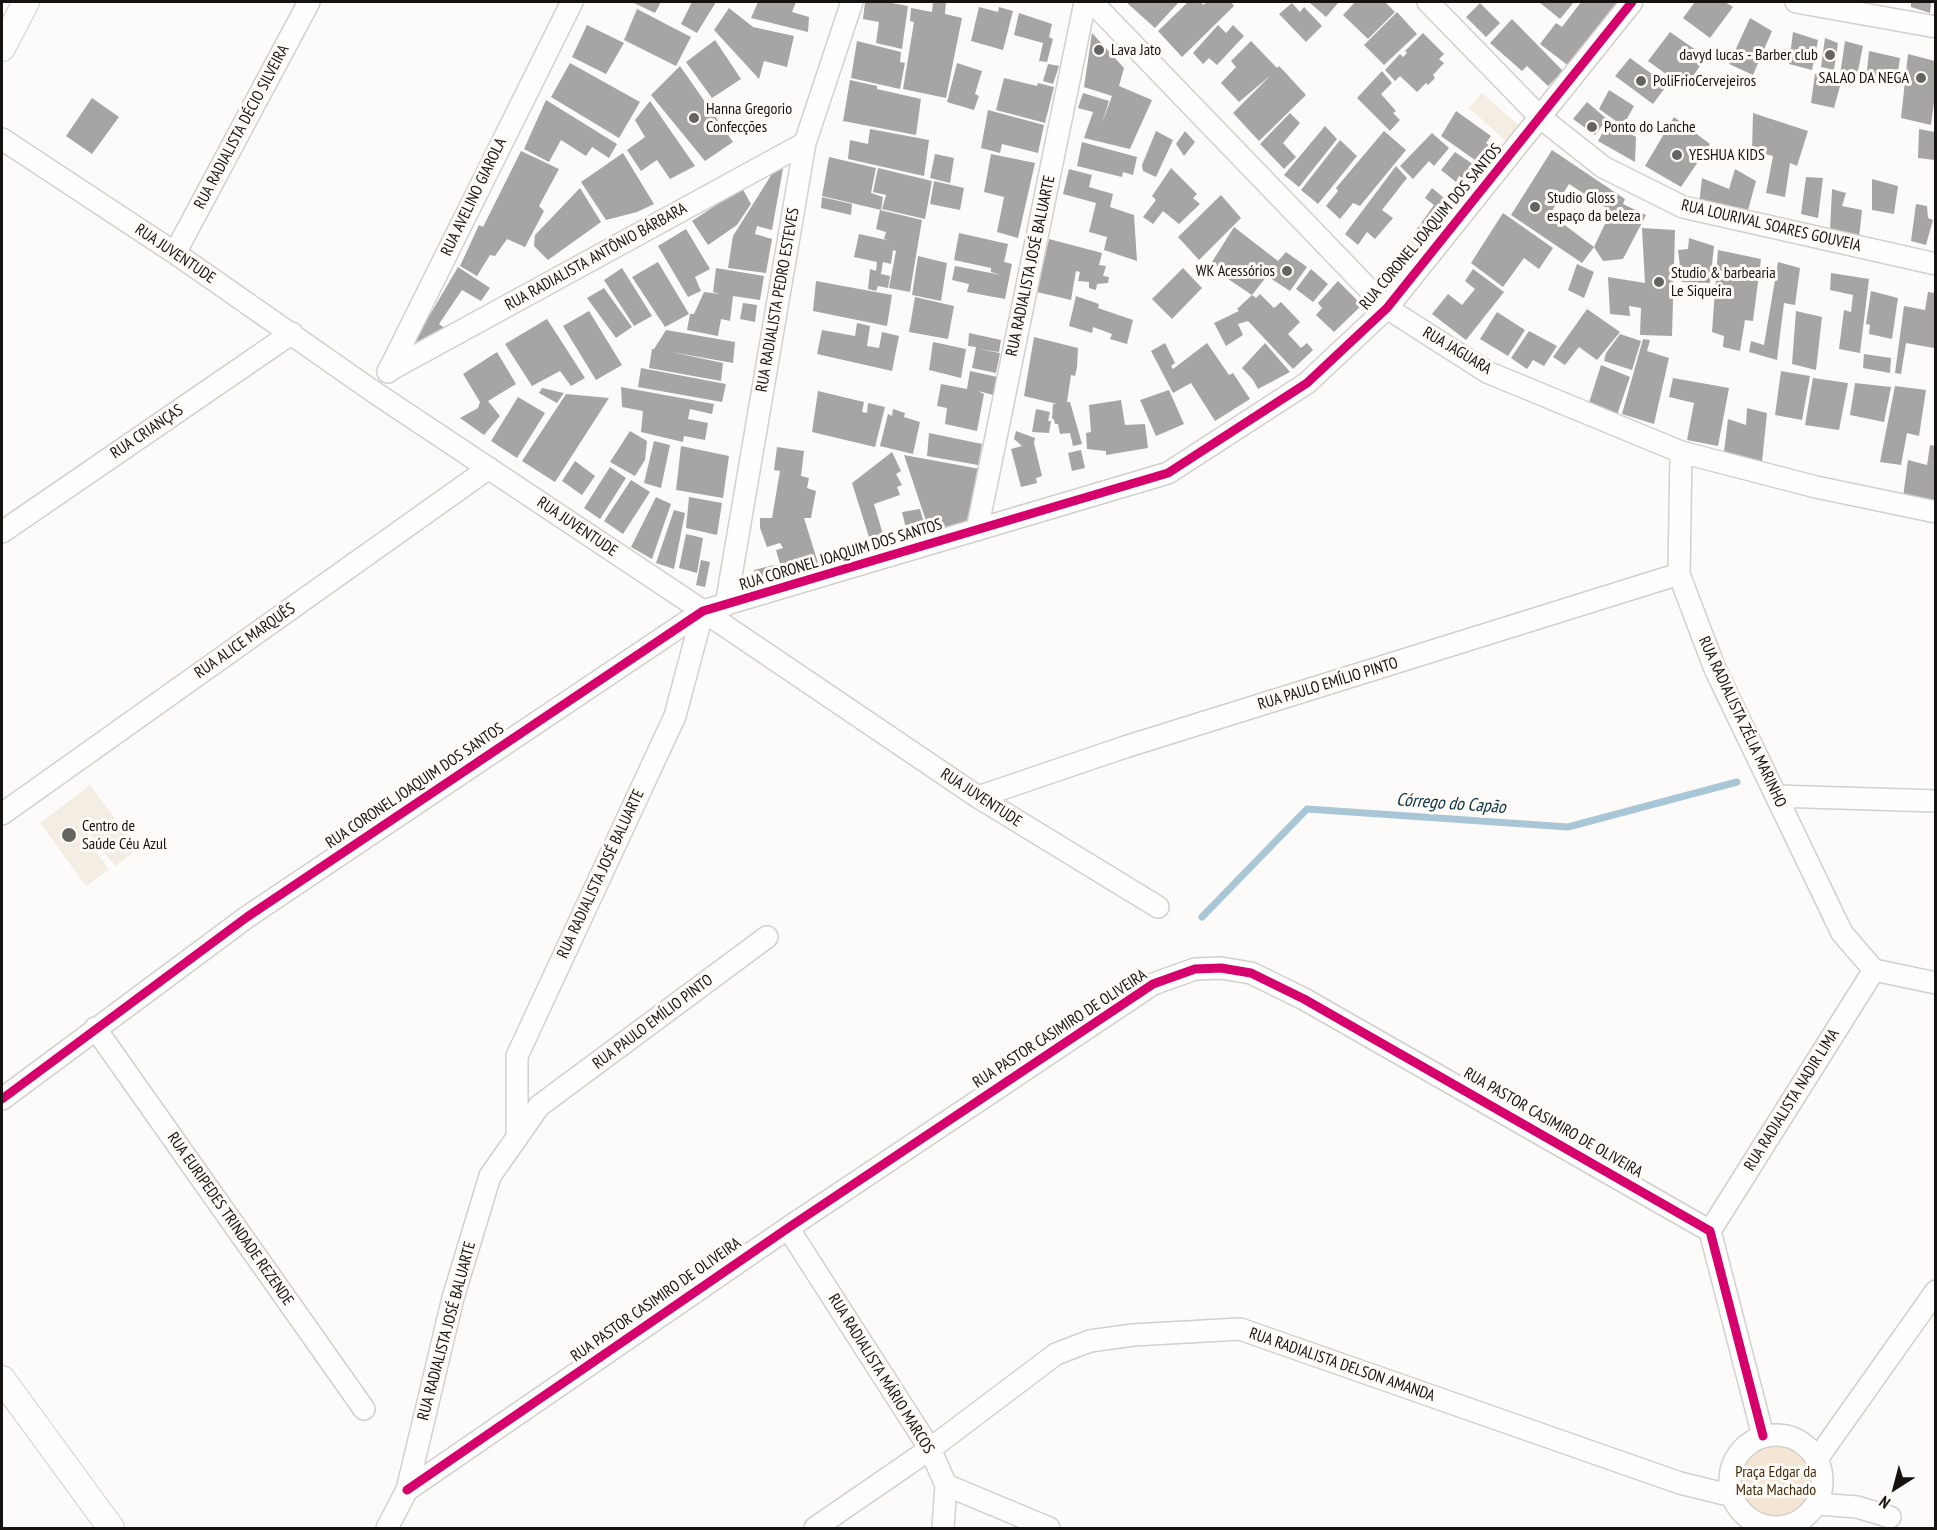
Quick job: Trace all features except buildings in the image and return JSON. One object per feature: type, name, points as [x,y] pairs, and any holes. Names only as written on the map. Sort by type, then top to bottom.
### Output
[{"type":"street","points":[[2,48],[26,2]]},
{"type":"street","name":"RUA RADIALISTA DÉCIO SILVEIRA","points":[[176,253],[309,2]]},
{"type":"street","name":"RUA AVELINO GIAROLA","points":[[374,392],[388,371],[572,2]]},
{"type":"street","name":"RUA RADIALISTA PEDRO ESTEVES","points":[[726,605],[805,143],[852,2]]},
{"type":"street","name":"RUA RADIALISTA JOSÉ BALUARTE","points":[[977,530],[1085,2]]},
{"type":"street","name":"RUA JAGUARA","points":[[1092,2],[1387,308],[1487,372],[1681,452],[1816,487],[1935,512]]},
{"type":"street","name":"RUA LOURIVAL SOARES GOUVEIA","points":[[1428,2],[1541,117],[1603,167],[1683,207],[1935,264]]},
{"type":"street","name":"RUA CORONEL JOAQUIM DOS SANTOS","points":[[2,1099],[247,917],[703,611],[1168,473],[1307,383],[1387,308],[1632,2]]},
{"type":"street","points":[[1796,2],[1935,27]]},
{"type":"street","name":"RUA JUVENTUDE","points":[[2,139],[176,253],[374,392],[978,797],[1158,907]]},
{"type":"street","name":"RUA RADIALISTA ANTÔNIO BÁRBARA","points":[[388,371],[805,143]]},
{"type":"street","name":"RUA CRIANÇAS","points":[[2,532],[292,333]]},
{"type":"street","name":"RUA RADIALISTA ZÉLIA MARINHO","points":[[1681,452],[1678,574],[1714,669],[1842,933],[1874,969]]},
{"type":"street","name":"RUA ALICE MARQUÊS","points":[[2,814],[489,468]]},
{"type":"street","name":"RUA PAULO EMÍLIO PINTO","points":[[978,797],[1136,744],[1678,574]]},
{"type":"street","name":"RUA RADIALISTA JOSÉ BALUARTE","points":[[517,1138],[517,1056],[675,716],[703,611]]},
{"type":"street","points":[[1776,796],[1935,801]]},
{"type":"street","name":"RUA PAULO EMÍLIO PINTO","points":[[539,1107],[767,937]]},
{"type":"street","name":"RUA PASTOR CASIMIRO DE OLIVEIRA","points":[[407,1490],[788,1228],[1153,984],[1195,969],[1221,968],[1251,973],[1304,999],[1710,1231]]},
{"type":"street","points":[[1874,969],[1935,982]]},
{"type":"street","name":"RUA RADIALISTA NADIR LIMA","points":[[1710,1231],[1874,969]]},
{"type":"street","name":"RUA EURIPEDES TRINDADE REZENDE","points":[[95,1028],[364,1409]]},
{"type":"street","name":"RUA RADIALISTA JOSÉ BALUARTE","points":[[387,1528],[407,1490],[453,1298],[490,1176],[539,1107]]},
{"type":"street","name":"RUA RADIALISTA MÁRIO MARCOS","points":[[788,1228],[930,1449],[946,1485],[943,1528]]},
{"type":"street","points":[[1710,1231],[1763,1436]]},
{"type":"street","points":[[1817,1459],[1935,1291]]},
{"type":"street","name":"RUA RADIALISTA DELSON AMANDA","points":[[815,1528],[930,1449],[1056,1354],[1090,1341],[1133,1335],[1240,1329],[1680,1483],[1732,1496]]},
{"type":"street","points":[[2,1379],[111,1528]]},
{"type":"street","points":[[1779,1435],[1794,1438],[1808,1447],[1817,1459],[1822,1474],[1822,1489],[1817,1504],[1808,1516],[1794,1524],[1779,1527],[1764,1526],[1751,1519],[1740,1509],[1732,1496],[1730,1481],[1732,1466],[1739,1453],[1750,1443],[1763,1436],[1779,1435]]},
{"type":"street","points":[[946,1485],[1049,1528]]},
{"type":"street","points":[[1817,1504],[1857,1507],[1890,1517]]},
{"type":"shaded area","points":[[1482,93],[1521,127],[1508,143],[1469,108]]},
{"type":"shaded area","points":[[1414,233],[1433,250],[1405,285],[1384,268]]},
{"type":"shaded area","name":"Centro de Saúde Céu Azul","points":[[90,785],[138,849],[115,866],[90,834],[86,837],[109,870],[86,886],[40,823]]},
{"type":"green space","name":"Praça Edgar da Mata Machado","points":[[1776,1440],[1792,1443],[1805,1452],[1814,1465],[1817,1481],[1814,1497],[1805,1510],[1792,1519],[1776,1522],[1760,1519],[1747,1510],[1738,1497],[1735,1481],[1738,1465],[1747,1452],[1760,1443]]},
{"type":"waterway","name":"Córrego do Capão","points":[[1202,917],[1307,809],[1568,827],[1737,782]]},
{"type":"cycle path","points":[[2,1099],[247,917],[703,611],[1168,473],[1307,383],[1387,308],[1632,2]]},
{"type":"cycle path","points":[[407,1490],[788,1228],[1153,984],[1195,969],[1221,968],[1251,973],[1304,999],[1710,1231],[1763,1436]]},
{"type":"place","name":"Lava Jato","points":[[1099,50]]},
{"type":"place","name":"davyd lucas - Barber club","points":[[1830,55]]},
{"type":"place","name":"SALAO DA NEGA","points":[[1921,78]]},
{"type":"place","name":"PoliFrioCervejeiros","points":[[1641,81]]},
{"type":"place","name":"Hanna Gregorio Confecções","points":[[694,118]]},
{"type":"place","name":"Ponto do Lanche","points":[[1592,127]]},
{"type":"place","name":"YESHUA KIDS","points":[[1677,155]]},
{"type":"place","name":"Studio Gloss espaço da beleza","points":[[1535,207]]},
{"type":"place","name":"WK Acessórios","points":[[1287,271]]},
{"type":"place","name":"Studio & barbearia Le Siqueira","points":[[1659,282]]},
{"type":"place","name":"Centro de Saúde Céu Azul","points":[[69,835]]}]
